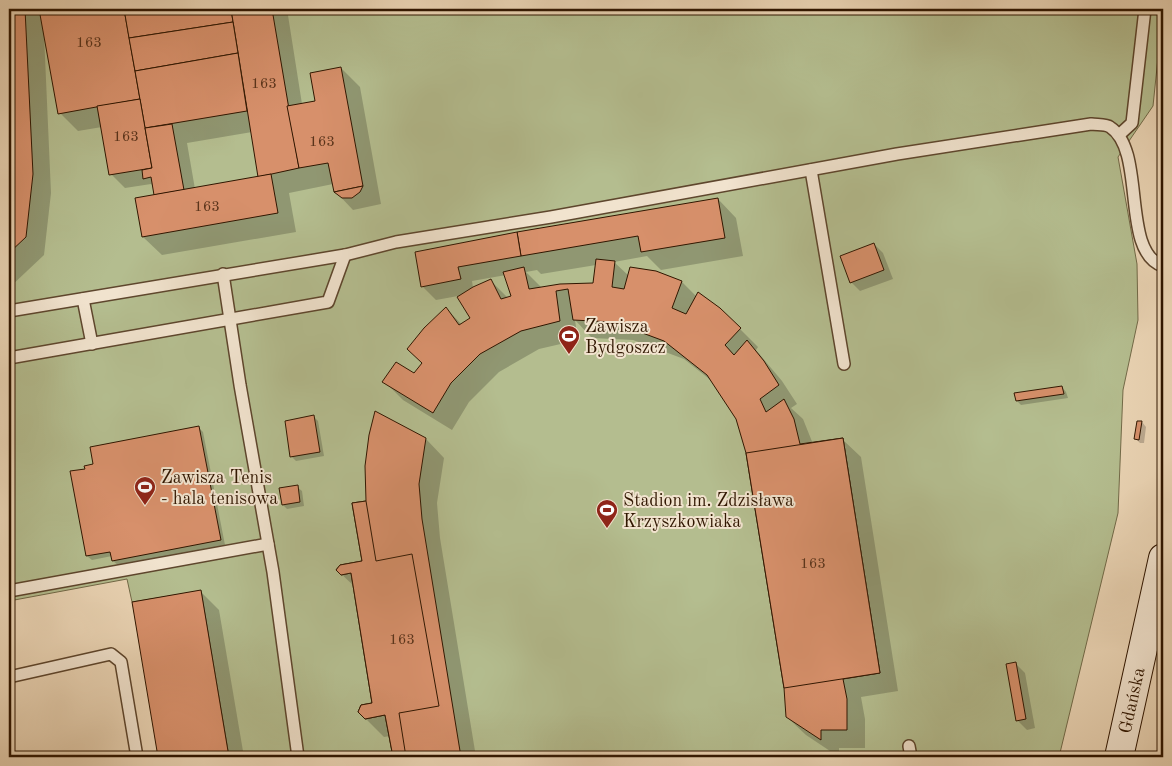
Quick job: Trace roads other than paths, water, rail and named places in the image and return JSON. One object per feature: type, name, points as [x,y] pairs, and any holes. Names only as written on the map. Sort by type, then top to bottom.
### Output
[{"type":"main road","name":"Gdańska","points":[[1120,757],[1163,558]]},
{"type":"lane","points":[[1120,135],[1132,123],[1145,9]]},
{"type":"lane","points":[[9,311],[344,255],[402,240],[551,217],[896,154],[1091,124],[1109,126],[1120,135],[1127,155],[1142,244],[1154,261],[1163,266]]},
{"type":"lane","points":[[811,170],[844,364]]},
{"type":"lane","points":[[9,358],[328,302],[344,255]]},
{"type":"lane","points":[[223,274],[268,544],[298,757]]},
{"type":"lane","points":[[83,299],[92,344]]},
{"type":"lane","points":[[9,591],[268,544]]},
{"type":"lane","points":[[9,677],[111,654],[121,662],[137,757]]},
{"type":"place","name":"Zawisza Bydgoszcz","points":[[569,355]]},
{"type":"place","name":"Zawisza Tenis - hala tenisowa","points":[[145,506]]},
{"type":"place","name":"Stadion im. Zdzisława Krzyszkowiaka","points":[[607,529]]}]
